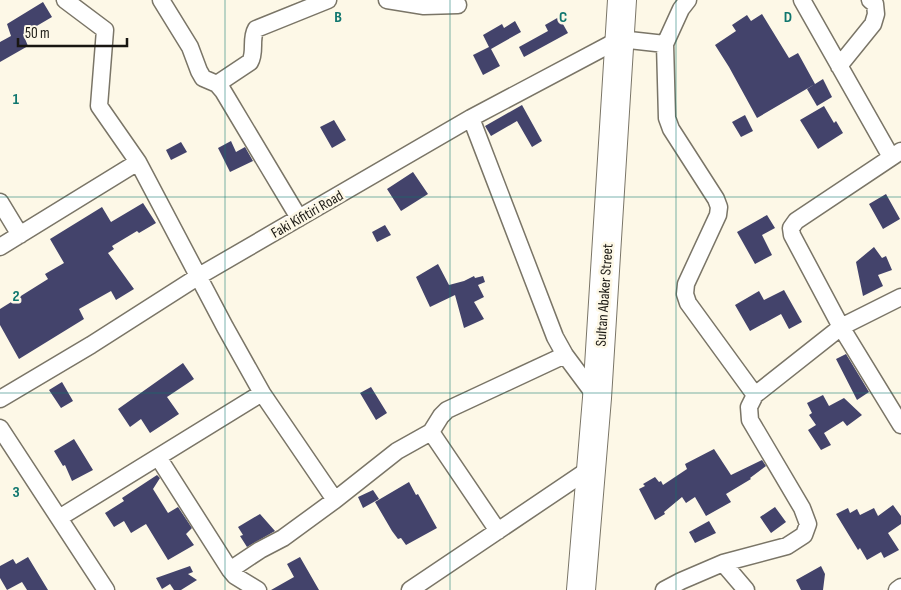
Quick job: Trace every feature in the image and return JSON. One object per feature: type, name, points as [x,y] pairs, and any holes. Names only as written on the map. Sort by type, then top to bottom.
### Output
[{"type":"highway","name":"Sultan Abaker Street","points":[[581,590],[597,398],[622,0]]},
{"type":"street","points":[[64,0],[105,30],[99,106],[138,162],[262,394],[335,500]]},
{"type":"street","points":[[161,0],[190,48],[199,71],[204,78],[217,84],[223,91],[299,218]]},
{"type":"street","points":[[217,84],[253,58],[254,33],[256,29],[328,0]]},
{"type":"street","points":[[387,0],[424,6],[458,5]]},
{"type":"street","points":[[688,0],[681,10],[665,44],[667,118],[671,128],[716,199],[719,208],[718,216],[686,284],[685,294],[688,303],[755,395]]},
{"type":"street","points":[[802,0],[839,66],[896,154],[796,221],[792,228],[792,235],[841,327],[901,426]]},
{"type":"street","points":[[839,66],[873,24],[876,2]]},
{"type":"street","points":[[620,38],[665,44]]},
{"type":"street","name":"Faki Kifitiri Road","points":[[0,399],[91,345],[198,276],[471,118],[620,38]]},
{"type":"street","points":[[471,118],[555,337],[597,398]]},
{"type":"street","points":[[0,247],[138,162]]},
{"type":"street","points":[[0,202],[20,235]]},
{"type":"street","points":[[664,590],[723,564],[787,546],[804,536],[808,524],[802,508],[750,420],[748,407],[755,395],[841,327],[901,297]]},
{"type":"street","points":[[230,570],[260,550],[283,538],[397,451],[431,432],[441,416],[454,406],[565,354]]},
{"type":"street","points":[[59,518],[262,394]]},
{"type":"street","points":[[0,428],[106,590]]},
{"type":"street","points":[[431,432],[498,531]]},
{"type":"street","points":[[158,457],[230,570],[235,576],[258,590]]},
{"type":"street","points":[[410,590],[591,468]]},
{"type":"street","points":[[723,564],[746,590]]},
{"type":"street","points":[[897,590],[901,587]]},
{"type":"building","points":[[43,2],[52,17],[23,34],[28,46],[0,62],[0,42],[11,36],[7,24]]},
{"type":"building","points":[[762,14],[789,58],[798,53],[815,84],[757,118],[715,45],[736,31],[732,25],[747,15],[751,21]]},
{"type":"building","points":[[559,17],[568,33],[524,57],[519,47],[548,31],[545,25]]},
{"type":"building","points":[[515,21],[521,32],[491,49],[500,66],[483,75],[473,55],[489,47],[483,35],[502,24],[504,28]]},
{"type":"building","points":[[823,79],[832,97],[817,106],[807,89]]},
{"type":"building","points":[[522,105],[542,141],[532,147],[517,121],[491,136],[485,126]]},
{"type":"building","points":[[824,106],[834,123],[836,121],[843,133],[818,149],[800,120]]},
{"type":"building","points":[[745,115],[753,131],[741,137],[732,122]]},
{"type":"building","points":[[334,120],[346,140],[332,148],[320,127]]},
{"type":"building","points":[[231,141],[236,152],[245,147],[253,161],[230,172],[218,148]]},
{"type":"building","points":[[181,142],[187,152],[171,160],[166,150]]},
{"type":"building","points":[[413,172],[428,194],[401,211],[387,189]]},
{"type":"building","points":[[886,194],[900,219],[883,229],[869,204]]},
{"type":"building","points":[[143,203],[156,223],[139,233],[137,231],[112,246],[114,249],[108,253],[134,289],[116,300],[111,291],[79,309],[84,319],[19,359],[0,325],[0,309],[48,279],[45,274],[64,263],[50,239],[102,207],[111,222]]},
{"type":"building","points":[[767,215],[775,228],[762,235],[772,255],[755,264],[737,232]]},
{"type":"building","points":[[385,225],[391,235],[377,242],[372,232]]},
{"type":"building","points":[[874,247],[882,258],[886,256],[892,270],[878,275],[883,286],[863,296],[856,262]]},
{"type":"building","points":[[438,264],[449,285],[474,276],[475,278],[483,276],[485,282],[478,285],[484,297],[474,302],[484,319],[464,328],[455,295],[430,307],[416,277]]},
{"type":"building","points":[[784,290],[802,322],[789,329],[781,314],[750,331],[735,305],[759,291],[764,300]]},
{"type":"building","points":[[846,354],[869,392],[857,400],[836,359]]},
{"type":"building","points":[[183,363],[194,379],[167,397],[179,414],[150,433],[141,419],[130,427],[118,409]]},
{"type":"building","points":[[62,382],[73,401],[61,408],[49,390]]},
{"type":"building","points":[[371,387],[387,413],[376,420],[360,393]]},
{"type":"building","points":[[823,395],[829,406],[844,398],[862,415],[847,426],[843,421],[824,433],[831,445],[821,450],[808,430],[816,425],[809,415],[812,413],[807,403]]},
{"type":"building","points":[[74,439],[93,470],[72,481],[65,465],[63,466],[54,451]]},
{"type":"building","points":[[714,449],[731,475],[762,460],[766,466],[751,479],[726,494],[731,502],[706,516],[695,497],[686,503],[682,497],[664,512],[665,514],[655,520],[639,489],[645,486],[643,484],[655,477],[663,485],[687,469],[685,464]]},
{"type":"building","points":[[157,475],[160,478],[153,489],[168,513],[178,507],[192,528],[186,534],[194,545],[168,560],[146,524],[131,533],[124,521],[114,527],[105,513],[124,501],[122,498]]},
{"type":"building","points":[[409,482],[437,528],[406,545],[392,531],[375,502]]},
{"type":"building","points":[[373,490],[379,499],[363,508],[358,497]]},
{"type":"building","points":[[893,505],[901,516],[901,524],[888,533],[899,550],[884,558],[881,552],[867,560],[860,548],[858,550],[836,514],[848,508],[850,513],[857,509],[860,515],[874,508],[878,516]]},
{"type":"building","points":[[775,507],[786,522],[771,533],[760,517]]},
{"type":"building","points":[[260,514],[275,531],[247,547],[240,536],[243,535],[238,527]]},
{"type":"building","points":[[709,521],[716,533],[695,543],[689,532]]},
{"type":"building","points":[[28,557],[48,590],[27,590],[22,582],[7,590],[0,578],[0,566],[13,559],[16,564]]},
{"type":"building","points":[[300,557],[319,590],[271,590],[294,577],[287,564]]},
{"type":"building","points":[[190,566],[193,572],[188,574],[197,580],[181,590],[174,590],[170,584],[162,589],[156,578]]},
{"type":"building","points":[[821,566],[825,574],[823,590],[801,590],[796,580]]}]
